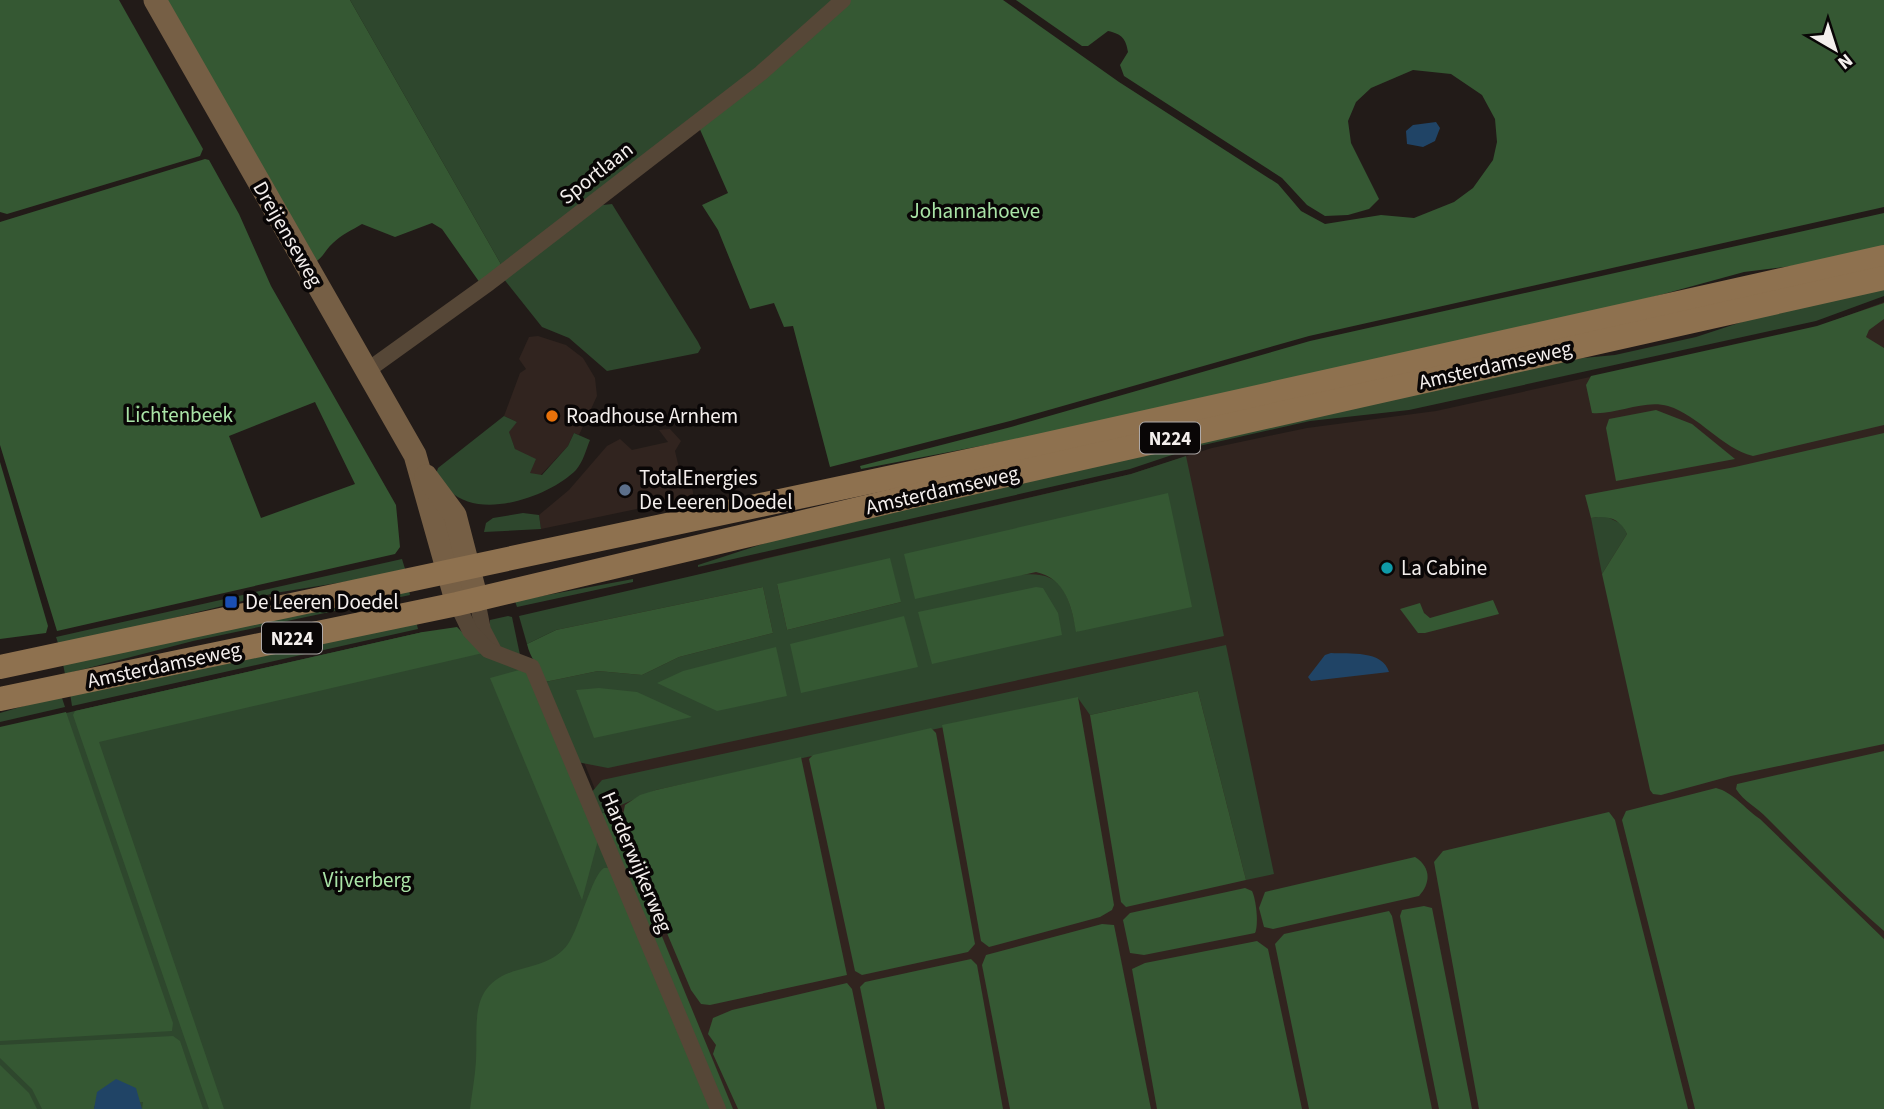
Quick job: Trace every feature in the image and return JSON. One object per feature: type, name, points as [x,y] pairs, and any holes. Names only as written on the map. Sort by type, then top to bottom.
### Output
[{"type":"main road","name":"Dreijenseweg","points":[[156,0],[368,370],[420,468],[455,515],[458,570],[467,602]]},
{"type":"main road","name":"Amsterdamseweg","points":[[0,667],[1038,446],[1884,257]]},
{"type":"main road","name":"Amsterdamseweg","points":[[0,699],[467,602],[935,491],[1884,278]]},
{"type":"street","name":"Sportlaan","points":[[368,370],[489,283],[761,73],[843,0]]},
{"type":"street","name":"Harderwijkerweg","points":[[467,602],[478,642],[496,654],[525,663],[535,674],[719,1109]]},
{"type":"shaded area","points":[[1884,302],[1884,1109],[725,1109],[538,649],[582,605],[745,563],[1131,474],[1212,448],[1307,428],[1436,411],[1817,327]]},
{"type":"shaded area","points":[[538,336],[566,345],[583,358],[595,378],[597,396],[579,435],[574,433],[568,446],[539,477],[530,473],[515,449],[508,431],[517,422],[504,416],[520,373],[526,369],[519,359],[529,337]]},
{"type":"shaded area","points":[[670,429],[681,441],[675,451],[684,489],[692,488],[694,497],[541,529],[539,515],[569,490],[607,446],[620,439],[632,450],[668,442],[659,430]]},
{"type":"green space","points":[[0,0],[119,0],[203,149],[200,156],[7,214],[0,212]]},
{"type":"green space","points":[[164,0],[350,0],[502,266],[480,283],[442,229],[432,223],[395,237],[362,224],[336,240],[314,263]]},
{"type":"green space","points":[[350,0],[837,0],[800,35],[502,266]]},
{"type":"green space","name":"Johannahoeve","points":[[848,0],[1003,0],[1119,82],[1278,184],[1301,211],[1325,224],[1381,215],[1414,218],[1454,202],[1473,188],[1493,160],[1497,142],[1495,119],[1482,95],[1451,74],[1413,70],[1371,88],[1356,102],[1348,121],[1351,143],[1379,199],[1369,209],[1348,215],[1325,216],[1307,205],[1282,178],[1124,76],[1120,65],[1128,52],[1120,36],[1108,31],[1088,46],[1082,46],[1016,0],[1884,0],[1884,207],[1309,336],[1010,421],[830,467],[793,326],[784,327],[774,303],[750,309],[718,230],[702,205],[728,193],[698,125]]},
{"type":"green space","name":"Lichtenbeek","points":[[209,160],[239,214],[271,286],[396,505],[400,547],[395,554],[57,631],[0,445],[0,222]],"holes":[[[315,402],[355,484],[261,518],[229,436]]]},
{"type":"green space","points":[[612,204],[698,342],[701,348],[698,353],[607,371],[569,338],[542,327],[503,278],[594,206]]},
{"type":"green space","points":[[1884,213],[1884,248],[1823,262],[1744,272],[1649,298],[1095,424],[861,469],[860,466],[1011,427],[1310,341]]},
{"type":"green space","points":[[1884,288],[1884,296],[1816,321],[1409,410],[1310,421],[1199,446],[1130,469],[698,567],[775,540],[1552,361],[1615,355],[1696,337],[1763,315]]},
{"type":"green space","points":[[1884,303],[1884,319],[1869,330],[1866,337],[1884,348],[1884,425],[1753,456],[1741,452],[1690,417],[1668,406],[1650,404],[1592,413],[1586,385],[1591,376],[1817,326]]},
{"type":"green space","points":[[1656,410],[1692,424],[1735,459],[1616,481],[1606,428],[1609,419]]},
{"type":"green space","points":[[504,416],[517,422],[509,432],[515,449],[536,459],[530,473],[542,475],[568,446],[574,433],[590,440],[582,460],[576,470],[564,480],[533,496],[497,504],[479,504],[463,500],[450,491],[436,474],[438,468]]},
{"type":"green space","points":[[1884,433],[1884,744],[1731,776],[1661,795],[1653,794],[1602,574],[1627,534],[1617,521],[1602,517],[1591,518],[1585,495],[1735,467]]},
{"type":"green space","points":[[1186,456],[1224,636],[608,768],[577,762],[545,682],[598,671],[642,675],[679,657],[773,633],[763,587],[556,630],[527,644],[519,616],[1131,474]],"holes":[[[1168,494],[1077,632],[1070,604],[1059,584],[1041,575],[1011,576]],[[777,584],[901,602],[787,630]]]},
{"type":"green space","points":[[0,462],[48,626],[46,633],[0,639]]},
{"type":"green space","points":[[1168,493],[1192,607],[1076,632],[1065,594],[1054,580],[1036,572],[915,599],[904,554]]},
{"type":"green space","points":[[523,513],[539,515],[541,529],[484,532],[486,523],[493,518]]},
{"type":"green space","points":[[1605,516],[1622,524],[1627,534],[1602,574],[1591,518]]},
{"type":"green space","points":[[890,558],[901,602],[787,630],[777,584]]},
{"type":"green space","points":[[402,559],[406,572],[275,593],[59,646],[56,637]]},
{"type":"green space","points":[[633,579],[633,582],[517,607],[515,601]]},
{"type":"green space","points":[[763,587],[773,633],[679,657],[642,675],[598,671],[545,682],[527,644],[556,630]]},
{"type":"green space","points":[[1036,587],[1043,588],[1058,613],[1062,635],[932,664],[918,612]]},
{"type":"green space","points":[[409,590],[410,595],[193,641],[65,674],[63,664]]},
{"type":"green space","points":[[1493,600],[1499,614],[1425,633],[1418,633],[1400,609],[1420,603],[1424,613],[1430,618]]},
{"type":"green space","points":[[904,616],[918,667],[801,693],[790,644]]},
{"type":"green space","points":[[512,617],[520,655],[500,648],[490,631],[490,620]]},
{"type":"green space","points":[[416,621],[418,629],[72,706],[70,693]]},
{"type":"green space","points":[[457,627],[483,653],[99,742],[224,1109],[209,1109],[73,715],[75,711],[423,632]]},
{"type":"green space","name":"Vijverberg","points":[[423,632],[519,667],[532,681],[712,1109],[0,1109],[0,728]]},
{"type":"green space","points":[[1226,645],[1274,874],[1246,880],[1198,691],[1090,715],[1078,698],[656,790],[600,814],[591,793],[602,780]]},
{"type":"green space","points":[[776,647],[787,696],[717,711],[657,683],[683,671]]},
{"type":"green space","points":[[523,669],[528,674],[598,840],[582,900],[490,678]]},
{"type":"green space","points":[[599,688],[637,692],[692,717],[594,738],[576,690]]},
{"type":"green space","points":[[1198,691],[1246,880],[1126,907],[1121,902],[1090,715]]},
{"type":"green space","points":[[61,695],[65,707],[0,722],[0,713]]},
{"type":"green space","points":[[1078,697],[1114,905],[1112,910],[1100,917],[989,947],[981,941],[942,725]]},
{"type":"green space","points":[[66,712],[173,1023],[172,1031],[0,1041],[0,727]]},
{"type":"green space","points":[[931,728],[936,733],[975,944],[968,952],[862,975],[855,971],[809,759],[813,755]]},
{"type":"green space","points":[[1884,751],[1884,931],[1736,789],[1737,784]]},
{"type":"green space","points":[[801,757],[847,975],[710,1005],[701,1004],[691,990],[626,836],[622,820],[625,805],[640,795],[656,790]]},
{"type":"green space","points":[[1716,788],[1733,797],[1760,819],[1884,939],[1884,1109],[1695,1109],[1622,820],[1626,811]]},
{"type":"green space","points":[[610,810],[733,1109],[723,1109],[600,814]]},
{"type":"green space","points":[[1609,812],[1615,820],[1688,1109],[1479,1109],[1434,862],[1443,851]]},
{"type":"green space","points":[[1415,857],[1424,865],[1428,875],[1426,886],[1419,896],[1273,929],[1264,927],[1259,908],[1265,892]]},
{"type":"green space","points":[[604,868],[611,868],[713,1109],[470,1109],[476,1061],[477,1018],[483,994],[502,976],[545,962],[563,950],[572,936],[595,880]]},
{"type":"green space","points":[[1245,888],[1252,891],[1255,900],[1255,933],[1144,955],[1130,953],[1123,920],[1130,913]]},
{"type":"green space","points":[[1424,906],[1432,908],[1472,1109],[1439,1109],[1400,916],[1402,910]]},
{"type":"green space","points":[[1389,911],[1432,1109],[1309,1109],[1275,944],[1284,934]]},
{"type":"green space","points":[[1102,924],[1114,925],[1151,1109],[1010,1109],[982,965],[986,955]]},
{"type":"green space","points":[[1257,941],[1268,949],[1302,1109],[1157,1109],[1132,969],[1145,963]]},
{"type":"green space","points":[[971,959],[977,965],[1003,1109],[885,1109],[860,987],[865,982]]},
{"type":"green space","points":[[847,983],[852,989],[877,1109],[738,1109],[713,1054],[716,1045],[708,1034],[713,1018],[732,1010]]},
{"type":"green space","points":[[173,1036],[180,1041],[203,1109],[142,1109],[143,1102],[94,1106],[94,1109],[42,1109],[32,1089],[0,1058],[0,1045]]},
{"type":"green space","points":[[0,1065],[29,1093],[37,1109],[0,1109]]},
{"type":"water","points":[[1436,122],[1440,128],[1435,141],[1423,147],[1407,144],[1406,131],[1413,125]]},
{"type":"water","points":[[1331,653],[1373,657],[1386,665],[1389,672],[1311,681],[1308,677],[1325,655]]},
{"type":"water","points":[[116,1079],[136,1088],[142,1109],[94,1109],[97,1092]]},
{"type":"place","name":"Roadhouse Arnhem","points":[[552,416]]},
{"type":"place","name":"TotalEnergies De Leeren Doedel","points":[[625,490]]},
{"type":"place","name":"La Cabine","points":[[1387,568]]},
{"type":"place","name":"De Leeren Doedel","points":[[231,602]]}]
